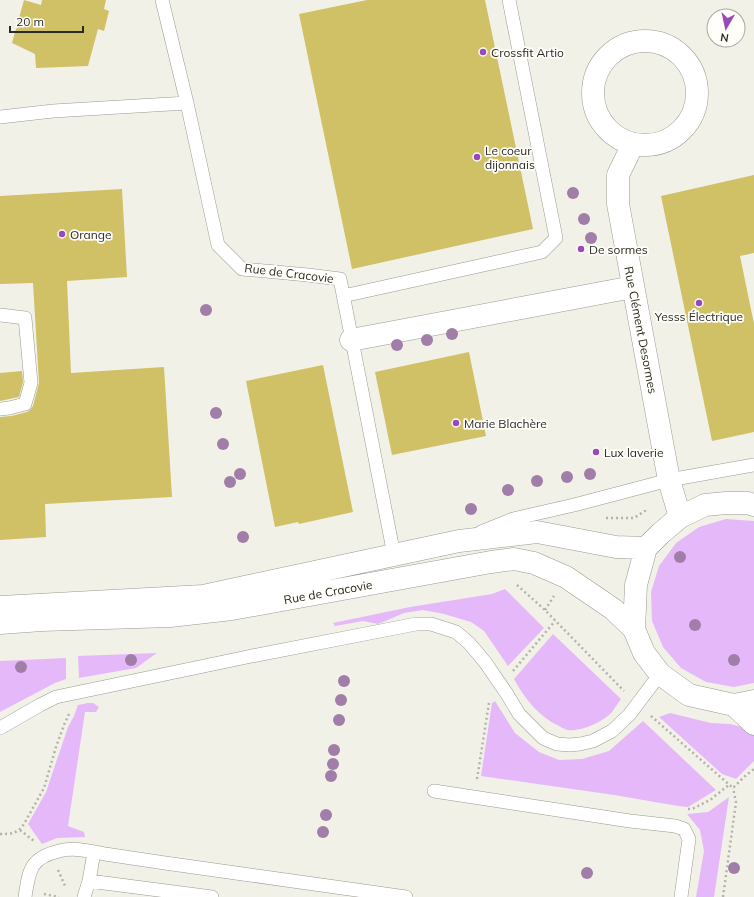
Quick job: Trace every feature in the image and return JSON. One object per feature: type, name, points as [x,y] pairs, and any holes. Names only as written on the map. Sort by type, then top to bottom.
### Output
[{"type":"main road","points":[[648,41],[665,45],[680,54],[691,67],[697,83],[697,100],[692,117],[682,130],[667,140],[651,145],[633,144],[618,137],[605,126],[596,111],[593,94],[596,77],[603,62],[616,50],[631,42],[648,41]]},
{"type":"main road","name":"Rue Clément Desormes","points":[[633,144],[618,175],[618,204],[669,480],[680,517]]},
{"type":"main road","points":[[351,340],[633,287]]},
{"type":"main road","points":[[754,505],[748,503],[705,505],[680,517],[660,533],[646,548],[636,585],[634,629],[644,653],[660,674],[689,695],[744,703],[754,724]]},
{"type":"main road","name":"Rue de Cracovie","points":[[0,607],[203,596],[459,541],[537,532],[616,547],[646,548]]},
{"type":"main road","name":"Rue de Cracovie","points":[[0,623],[42,620],[170,616],[232,610],[491,562],[514,560],[534,563],[566,577],[613,609],[634,629]]},
{"type":"lane","name":"Rue de Cracovie","points":[[162,0],[187,103],[218,246],[242,269],[340,279],[394,555]]},
{"type":"lane","points":[[343,296],[542,252],[556,238],[509,0]]},
{"type":"lane","points":[[0,117],[53,111],[187,103]]},
{"type":"lane","points":[[0,315],[25,318],[31,383],[25,404],[0,409]]},
{"type":"lane","points":[[459,541],[513,519],[574,505],[669,480],[754,465]]},
{"type":"lane","points":[[0,728],[56,697],[416,624],[431,624],[456,632],[469,643],[486,662],[519,714],[543,738],[557,744],[570,745],[593,741],[612,731],[629,715],[660,674]]},
{"type":"lane","points":[[434,791],[630,821],[675,826],[684,829],[689,839],[681,897]]},
{"type":"lane","points":[[25,897],[28,876],[38,860],[59,851],[70,849],[354,893],[406,897]]},
{"type":"lane","points":[[84,897],[89,881],[94,852]]},
{"type":"lane","points":[[89,881],[212,897]]},
{"type":"path","points":[[581,541],[585,522],[599,518],[634,518],[644,510],[645,486]]},
{"type":"path","points":[[491,562],[545,610],[637,704],[733,788],[736,802],[723,897]]},
{"type":"path","points":[[512,672],[555,620]]},
{"type":"path","points":[[0,834],[10,834],[20,830],[44,788],[56,747],[70,713],[72,694]]},
{"type":"path","points":[[484,781],[476,780],[490,696]]},
{"type":"path","points":[[733,788],[754,769]]},
{"type":"path","points":[[684,809],[692,809],[710,800],[730,784]]},
{"type":"shaded area","points":[[726,519],[754,521],[754,683],[734,687],[706,682],[681,668],[663,647],[652,621],[651,592],[659,566],[676,543],[699,527]]},
{"type":"shaded area","points":[[505,589],[544,628],[508,666],[484,631],[471,622],[444,614],[423,610],[404,613],[378,624],[363,621],[335,626],[333,623],[410,607],[492,594]]},
{"type":"shaded area","points":[[553,634],[621,699],[608,716],[591,726],[567,730],[545,718],[522,693],[514,679]]},
{"type":"shaded area","points":[[157,653],[136,668],[79,678],[78,656]]},
{"type":"shaded area","points":[[66,658],[66,679],[55,683],[0,712],[0,661]]},
{"type":"shaded area","points":[[495,701],[515,733],[539,752],[559,760],[582,759],[609,751],[643,721],[716,790],[688,807],[481,776],[492,703]]},
{"type":"shaded area","points":[[93,703],[99,707],[96,712],[85,712],[68,826],[84,832],[85,837],[57,838],[42,844],[28,824],[46,792],[68,727],[78,705]]},
{"type":"shaded area","points":[[670,713],[711,723],[730,724],[754,730],[754,761],[736,779],[722,774],[659,717]]},
{"type":"shaded area","points":[[729,797],[714,897],[696,897],[704,851],[700,830],[687,814],[708,812]]},
{"type":"building","points":[[24,0],[41,5],[42,0],[106,0],[104,9],[109,11],[104,31],[98,29],[88,66],[36,68],[35,54],[12,43]]},
{"type":"building","points":[[367,0],[485,0],[533,229],[352,269],[299,14]]},
{"type":"building","points":[[754,175],[754,253],[740,256],[754,324],[754,432],[712,441],[661,196]]},
{"type":"building","points":[[122,189],[127,277],[67,281],[71,373],[164,367],[172,497],[45,504],[46,537],[0,540],[0,417],[11,416],[30,410],[33,406],[39,383],[33,283],[0,284],[0,196]]},
{"type":"building","points":[[469,352],[486,436],[392,455],[375,372]]},
{"type":"building","points":[[323,365],[353,512],[299,524],[298,522],[275,527],[246,381]]},
{"type":"building","points":[[22,371],[23,382],[19,397],[0,401],[0,373]]},
{"type":"place","name":"Crossfit Artio","points":[[483,52]]},
{"type":"place","name":"Le coeur dijonnais","points":[[477,157]]},
{"type":"place","name":"Orange","points":[[62,234]]},
{"type":"place","name":"De sormes","points":[[581,249]]},
{"type":"place","name":"Yesss Électrique","points":[[699,303]]},
{"type":"place","name":"Marie Blachère","points":[[456,423]]},
{"type":"place","name":"Lux laverie","points":[[596,452]]}]
